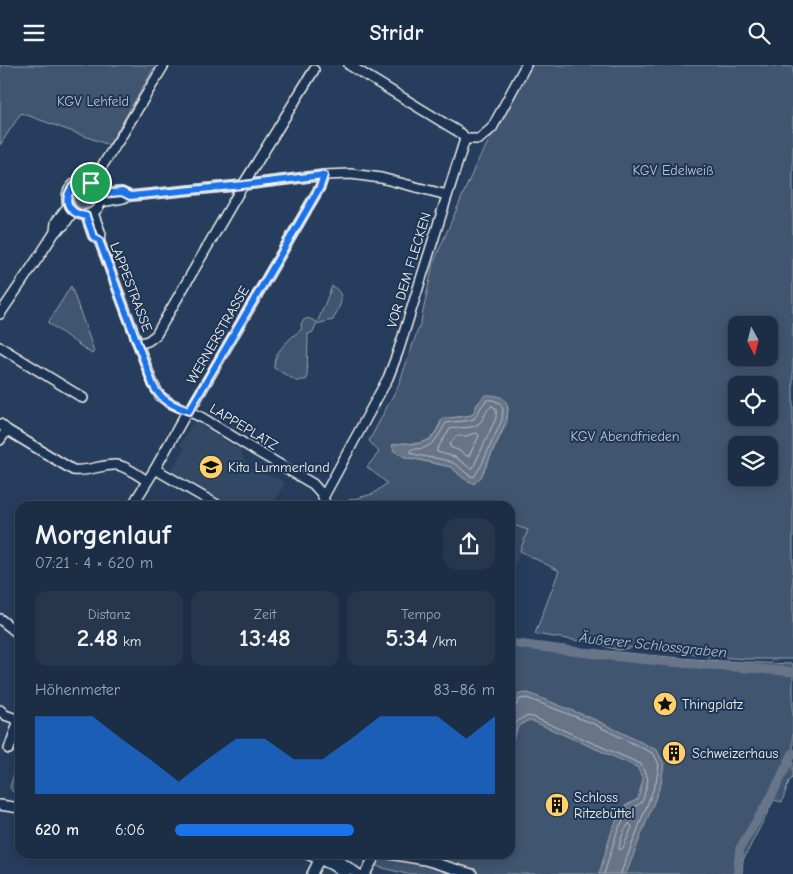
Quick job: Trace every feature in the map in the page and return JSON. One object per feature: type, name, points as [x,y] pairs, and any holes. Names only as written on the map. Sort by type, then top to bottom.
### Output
[{"type":"street","points":[[91,183],[164,65]]},
{"type":"street","points":[[349,65],[462,133],[465,139],[479,139],[492,128],[526,65]]},
{"type":"street","points":[[138,344],[148,341],[156,335],[243,185],[314,70]]},
{"type":"street","name":"VOR DEM FLECKEN","points":[[324,496],[388,377],[398,352],[465,139]]},
{"type":"street","points":[[101,198],[122,199],[130,196],[324,175],[351,174],[396,181],[447,195]]},
{"type":"street","name":"WERNERSTRASSE","points":[[135,501],[320,187],[324,175]]},
{"type":"street","points":[[85,181],[95,185],[101,198],[96,211],[89,214],[78,214],[71,208],[68,195],[74,185],[85,181]]},
{"type":"street","points":[[0,314],[55,232],[56,222],[71,208]]},
{"type":"street","name":"LAPPESTRASSE","points":[[89,214],[100,234],[99,240],[153,385],[170,403],[189,411]]},
{"type":"street","points":[[0,347],[83,398]]},
{"type":"street","name":"LAPPEPLATZ","points":[[189,411],[213,423],[313,484],[324,496]]},
{"type":"street","points":[[0,440],[3,427],[73,470],[115,465],[124,467],[147,481]]},
{"type":"street","points":[[155,469],[210,501]]},
{"type":"street","points":[[324,496],[325,501]]},
{"type":"street","points":[[0,619],[15,631]]},
{"type":"street","points":[[3,713],[15,717]]},
{"type":"street","points":[[9,749],[15,730]]},
{"type":"street","points":[[0,800],[15,802]]},
{"type":"street","points":[[0,805],[15,807]]},
{"type":"street","points":[[312,874],[320,859]]},
{"type":"street","points":[[326,859],[345,874]]},
{"type":"street","points":[[331,859],[342,863],[358,874]]},
{"type":"street","points":[[366,874],[374,859]]},
{"type":"street","points":[[418,859],[472,874]]},
{"type":"shaded area","name":"Kita Lummerland","points":[[193,422],[201,425],[240,450],[246,464],[253,471],[277,478],[285,483],[274,501],[217,501],[169,474],[185,448],[180,445]]},
{"type":"shaded area","points":[[515,526],[528,530],[515,565]]},
{"type":"green space","name":"KGV Lehfeld","points":[[0,65],[156,65],[109,145],[21,113],[0,145]]},
{"type":"green space","points":[[532,65],[759,65],[793,67],[793,659],[717,657],[634,647],[618,650],[607,647],[597,641],[580,641],[535,634],[559,571],[520,551],[528,530],[515,526],[515,501],[348,501],[373,494],[387,483],[367,467],[379,452],[369,441],[399,384],[421,321],[433,264],[477,162]],"holes":[[[478,403],[508,407],[507,422],[481,477],[463,478],[451,467],[405,457],[403,443],[418,443],[428,440],[432,437],[442,419],[472,415]]]},
{"type":"green space","points":[[84,188],[91,191],[94,198],[91,205],[84,208],[77,205],[74,198],[77,191]]},
{"type":"green space","points":[[71,286],[94,351],[92,354],[48,323]]},
{"type":"green space","points":[[332,286],[340,293],[340,306],[333,320],[316,324],[313,332],[308,334],[307,379],[299,380],[298,382],[274,368],[276,356],[288,341],[302,329],[303,320],[318,321]]},
{"type":"green space","points":[[515,641],[686,658],[793,664],[793,778],[789,781],[782,802],[774,800],[743,860],[742,874],[406,874],[376,866],[380,859],[515,859]]},
{"type":"green space","points":[[15,770],[15,792],[10,787]]},
{"type":"water","points":[[485,395],[497,396],[504,400],[507,406],[507,413],[502,431],[483,473],[474,484],[463,478],[451,467],[405,457],[394,451],[392,445],[403,443],[416,444],[430,440],[442,419],[472,415],[478,403]]},
{"type":"water","points":[[528,693],[596,720],[657,750],[664,764],[661,784],[626,874],[599,874],[612,830],[623,807],[638,799],[643,779],[637,767],[532,721],[527,721],[518,727],[515,734],[516,694]]},
{"type":"waterway","name":"Äußerer Schlossgraben","points":[[515,644],[669,662],[793,672]]},
{"type":"waterway","name":"Äußerer Schlossgraben","points":[[738,874],[740,848],[772,795],[793,753]]},
{"type":"place","name":"Kita Lummerland","points":[[211,467]]},
{"type":"place","name":"Thingplatz","points":[[665,704]]},
{"type":"place","name":"Schweizerhaus","points":[[674,753]]},
{"type":"place","name":"Schloss Ritzebüttel","points":[[557,805]]},
{"type":"route","points":[[324,175],[320,187],[189,411],[165,400],[154,388],[99,240],[93,236],[86,216],[70,209],[68,195],[74,185],[85,181],[91,183],[95,185],[101,194],[122,192],[130,196],[324,175]]},
{"type":"park label","name":"KGV Edelweiß","points":[[673,170]]},
{"type":"park label","name":"KGV Abendfrieden","points":[[625,436]]}]
